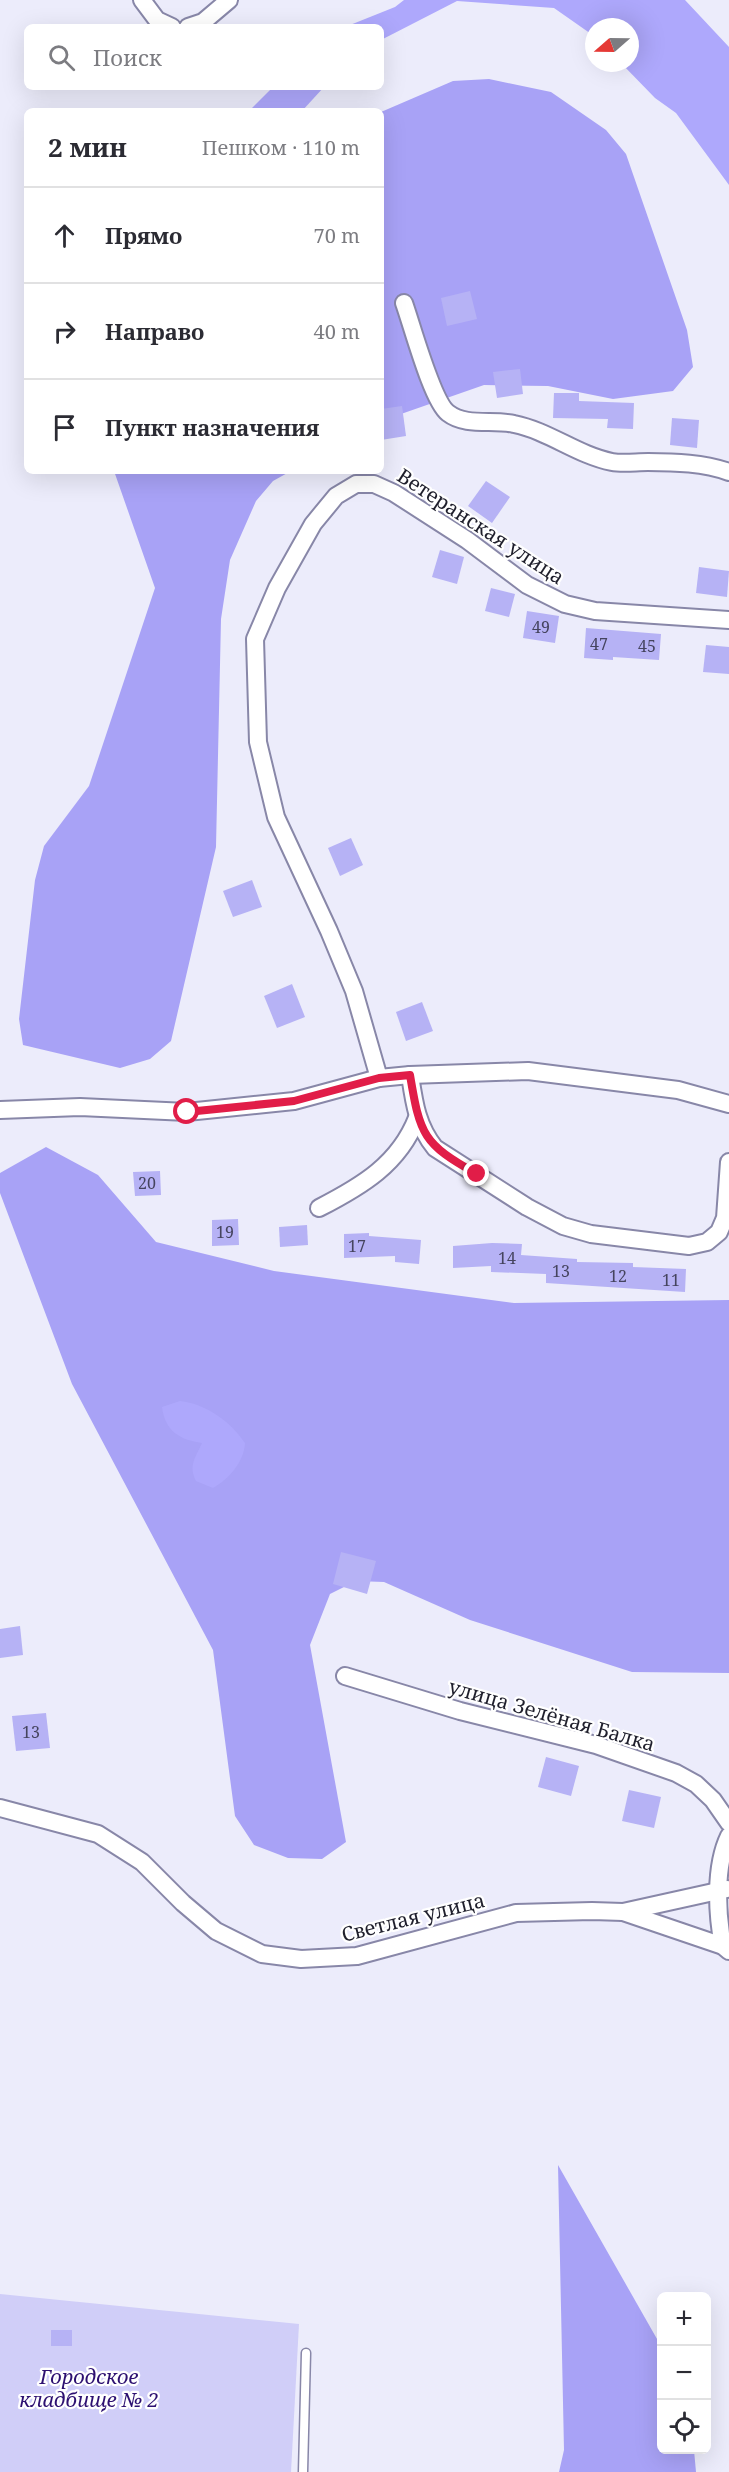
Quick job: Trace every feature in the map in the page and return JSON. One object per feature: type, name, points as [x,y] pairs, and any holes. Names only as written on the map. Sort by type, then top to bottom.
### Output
[{"type":"street","points":[[142,0],[157,20],[166,24]]},
{"type":"street","points":[[197,24],[203,22],[229,0]]},
{"type":"street","points":[[404,303],[434,391],[447,412],[468,421],[514,424],[556,439],[584,454],[614,462],[694,465],[715,467],[729,472]]},
{"type":"street","name":"Ветеранская улица","points":[[379,1078],[354,991],[276,817],[258,742],[255,639],[277,588],[313,524],[336,496],[356,484],[374,484],[394,493],[467,540],[528,585],[565,604],[595,611],[729,620]]},
{"type":"street","points":[[0,1110],[80,1107],[187,1112],[294,1101],[379,1078],[528,1071],[678,1090],[729,1104]]},
{"type":"street","points":[[410,1075],[417,1118],[424,1135],[435,1148],[452,1161],[563,1226],[591,1234],[689,1246],[707,1242],[719,1232],[725,1218],[729,1162]]},
{"type":"street","points":[[319,1208],[356,1190],[382,1170],[399,1152],[411,1134],[417,1118]]},
{"type":"street","name":"улица Зелёная Балка","points":[[345,1676],[460,1711],[596,1745],[676,1773],[696,1784],[713,1800],[729,1823]]},
{"type":"street","name":"Светлая улица","points":[[0,1808],[98,1834],[142,1862],[216,1931],[262,1954],[301,1959],[357,1956],[516,1913],[622,1912],[726,1948]]},
{"type":"street","points":[[726,1948],[717,1916],[723,1890],[725,1844],[729,1836]]},
{"type":"street","points":[[622,1912],[723,1890]]},
{"type":"lane","points":[[303,2472],[306,2353]]},
{"type":"green space","name":"Городское кладбище № 2","points":[[0,2294],[299,2324],[291,2472],[0,2472]]},
{"type":"shaded area","points":[[404,0],[685,0],[729,47],[729,185],[676,113],[655,98],[630,72],[639,72],[639,18],[585,18],[585,30],[554,8],[457,1],[384,38],[384,24],[352,24],[395,7]]},
{"type":"shaded area","points":[[489,79],[551,92],[606,130],[626,154],[687,330],[693,367],[673,391],[613,399],[548,386],[484,385],[384,420],[384,111],[453,81]]},
{"type":"shaded area","points":[[270,90],[321,90],[305,108],[252,108]]},
{"type":"shaded area","points":[[115,474],[286,474],[273,481],[256,501],[230,560],[221,619],[216,847],[171,1041],[150,1059],[120,1068],[23,1045],[19,1019],[35,880],[44,846],[89,786],[155,588]]},
{"type":"shaded area","points":[[46,1147],[98,1175],[156,1242],[274,1271],[514,1303],[729,1300],[729,1673],[632,1672],[470,1620],[384,1582],[356,1581],[330,1594],[310,1645],[346,1842],[322,1859],[288,1858],[254,1845],[235,1816],[213,1650],[72,1384],[0,1193],[0,1173]]},
{"type":"shaded area","points":[[180,1401],[199,1406],[217,1415],[245,1443],[242,1457],[235,1469],[213,1488],[196,1481],[194,1475],[194,1461],[202,1443],[180,1437],[166,1422],[162,1407]]},
{"type":"shaded area","points":[[558,2165],[657,2339],[657,2454],[694,2454],[696,2472],[559,2472],[564,2450]]},
{"type":"building","points":[[470,291],[477,319],[447,326],[441,298]]},
{"type":"building","points":[[520,369],[523,394],[497,398],[493,372]]},
{"type":"building","points":[[554,393],[579,393],[579,401],[634,403],[633,429],[607,428],[608,419],[553,418]]},
{"type":"building","points":[[402,406],[406,436],[384,440],[384,409]]},
{"type":"building","points":[[672,418],[699,420],[697,448],[670,445]]},
{"type":"building","points":[[486,481],[510,497],[492,523],[468,506]]},
{"type":"building","points":[[440,550],[464,557],[457,584],[432,577]]},
{"type":"building","points":[[699,567],[729,571],[727,597],[696,593]]},
{"type":"building","points":[[491,588],[515,594],[509,617],[485,611]]},
{"type":"building","points":[[527,611],[559,616],[555,643],[523,638]]},
{"type":"building","points":[[586,628],[661,634],[659,660],[584,658]]},
{"type":"building","points":[[706,645],[729,647],[729,674],[703,672]]},
{"type":"building","points":[[351,838],[363,865],[340,876],[328,848]]},
{"type":"building","points":[[252,880],[262,907],[233,917],[223,891]]},
{"type":"building","points":[[292,984],[305,1017],[277,1028],[264,996]]},
{"type":"building","points":[[422,1002],[433,1031],[406,1041],[396,1012]]},
{"type":"building","points":[[160,1171],[161,1195],[135,1196],[133,1172]]},
{"type":"building","points":[[238,1219],[239,1245],[212,1246],[212,1220]]},
{"type":"building","points":[[307,1225],[308,1245],[280,1247],[279,1227]]},
{"type":"building","points":[[369,1233],[369,1236],[421,1240],[419,1264],[395,1262],[395,1256],[344,1258],[344,1234]]},
{"type":"building","points":[[492,1243],[522,1244],[521,1255],[577,1259],[577,1262],[633,1263],[633,1267],[686,1269],[685,1292],[546,1283],[546,1274],[491,1272],[491,1266],[453,1268],[453,1246]]},
{"type":"building","points":[[341,1552],[376,1561],[367,1594],[333,1584]]},
{"type":"building","points":[[20,1626],[23,1655],[0,1658],[0,1629]]},
{"type":"building","points":[[46,1713],[50,1748],[16,1751],[12,1716]]},
{"type":"building","points":[[546,1757],[579,1766],[571,1796],[538,1787]]},
{"type":"building","points":[[629,1790],[661,1797],[654,1828],[622,1821]]},
{"type":"building","points":[[51,2330],[72,2330],[72,2346],[51,2346]]},
{"type":"route","points":[[187,1112],[294,1101],[379,1078],[410,1075],[417,1118],[424,1135],[435,1148],[452,1161],[477,1174]]}]
